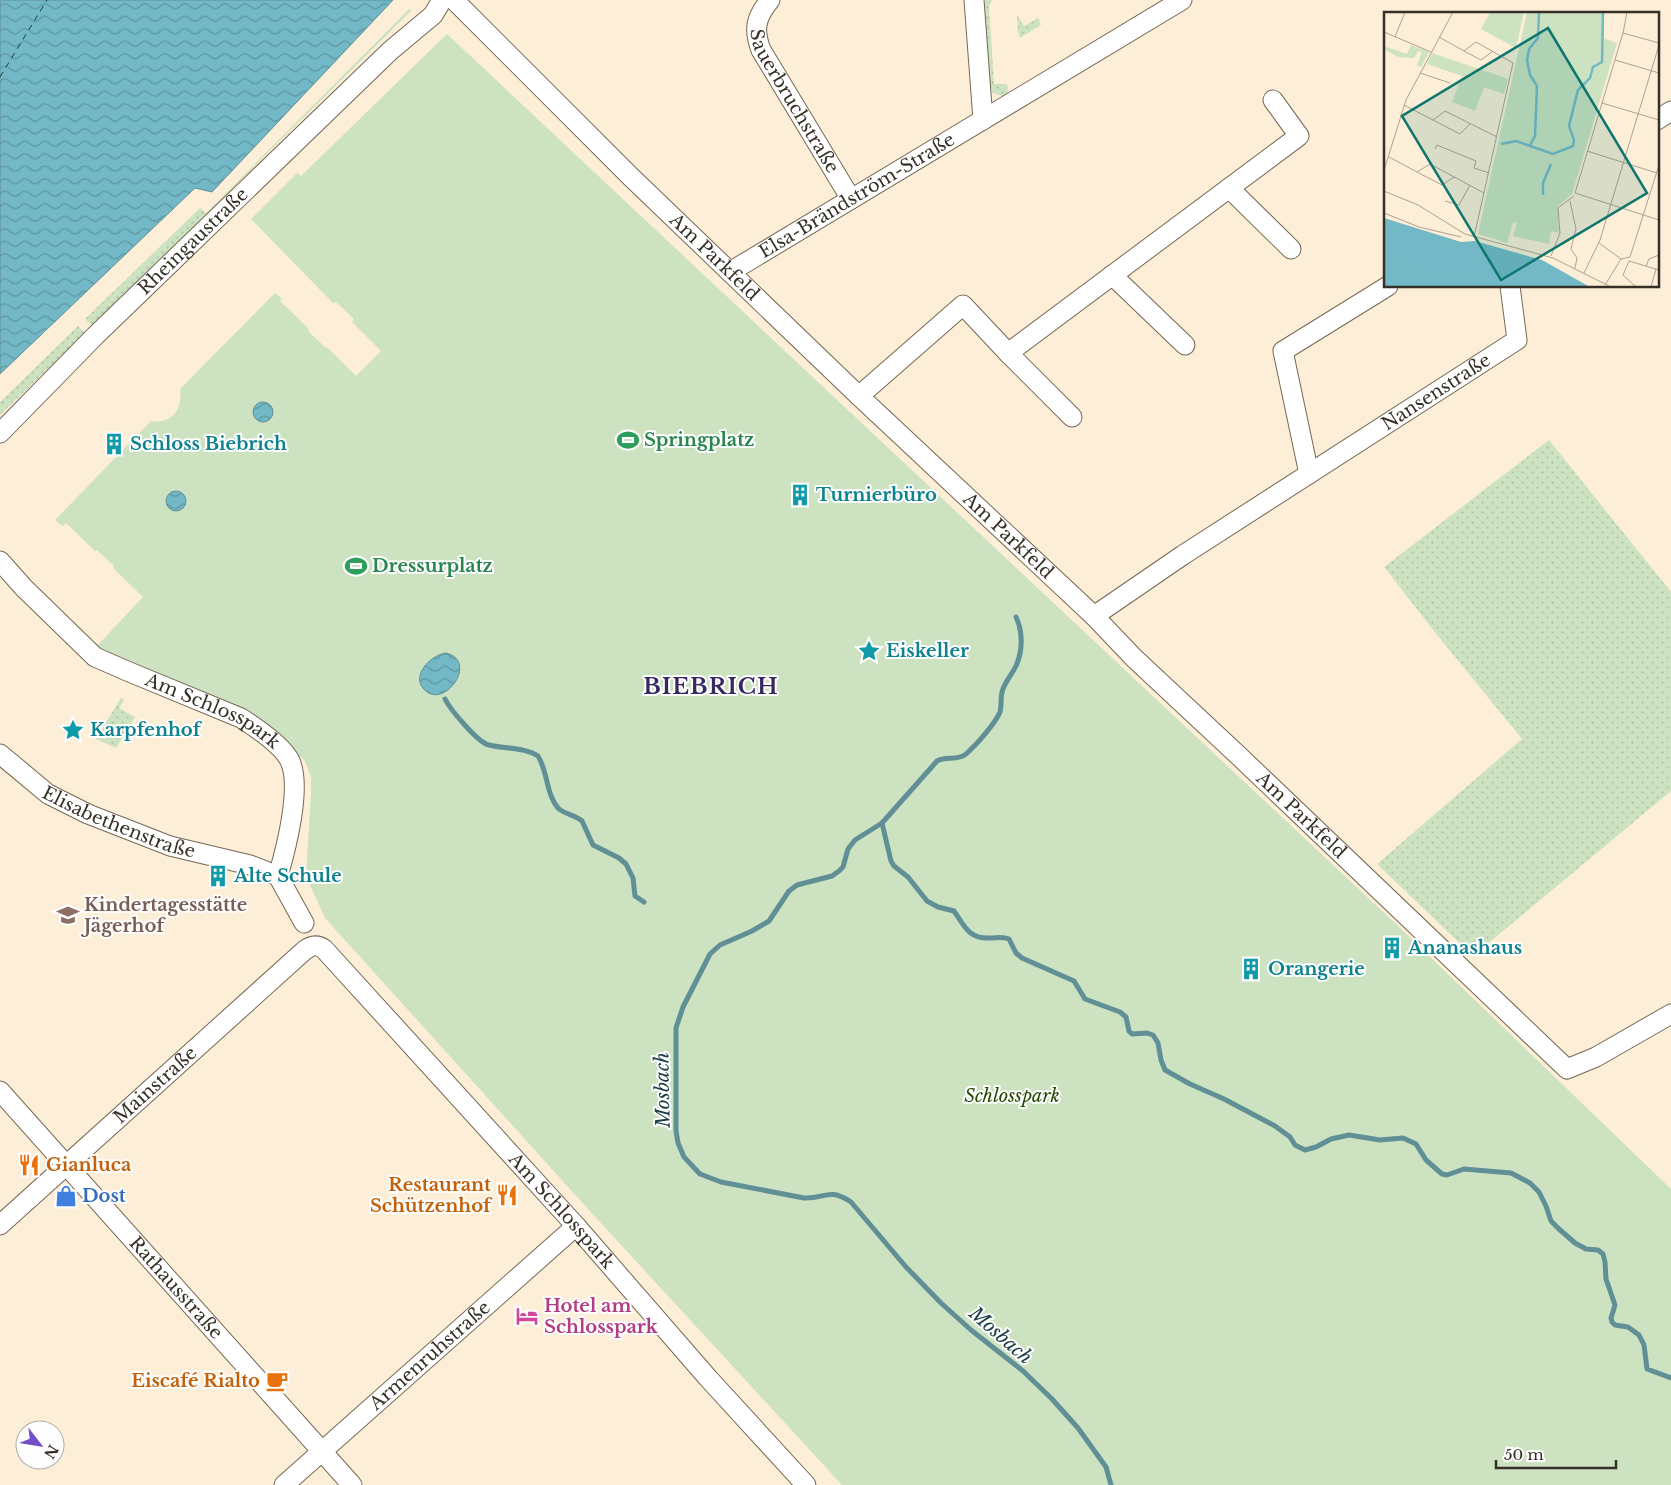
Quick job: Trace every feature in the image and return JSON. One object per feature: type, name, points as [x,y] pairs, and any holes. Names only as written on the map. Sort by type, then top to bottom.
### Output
[{"type":"street","name":"Rheingaustraße","points":[[0,433],[102,330],[390,51],[424,14],[442,0]]},
{"type":"street","name":"Am Parkfeld","points":[[454,0],[617,164],[1567,1068],[1596,1057],[1671,1014]]},
{"type":"street","name":"Sauerbruchstraße","points":[[770,0],[759,18],[756,27],[756,38],[761,50],[851,199]]},
{"type":"street","points":[[974,0],[983,120]]},
{"type":"street","name":"Elsa-Brändström-Straße","points":[[730,272],[1182,0]]},
{"type":"street","points":[[1008,353],[1300,136],[1273,100]]},
{"type":"street","points":[[1658,119],[1671,111]]},
{"type":"street","points":[[1229,188],[1291,249]]},
{"type":"street","points":[[1112,275],[1185,345]]},
{"type":"street","points":[[1309,474],[1283,351],[1385,288]]},
{"type":"street","name":"Nansenstraße","points":[[1094,616],[1183,555],[1517,340],[1510,288]]},
{"type":"street","points":[[859,396],[963,305],[1072,417]]},
{"type":"street","name":"Am Schlosspark","points":[[0,561],[24,588],[90,653],[117,667],[241,718],[251,724],[283,752],[291,764],[294,792],[287,844],[278,876]]},
{"type":"street","name":"Elisabethenstraße","points":[[0,754],[48,794],[88,814],[170,846],[250,865],[278,876]]},
{"type":"street","points":[[278,876],[304,923]]},
{"type":"street","name":"Am Schlosspark","points":[[312,946],[324,949],[338,963],[576,1226],[708,1378],[806,1485]]},
{"type":"street","name":"Mainstraße","points":[[0,1225],[275,976],[312,946]]},
{"type":"street","name":"Rathausstraße","points":[[0,1091],[352,1485]]},
{"type":"street","name":"Armenruhstraße","points":[[284,1485],[576,1226]]},
{"type":"green space","points":[[985,0],[992,0],[989,6],[994,84],[1007,84],[1008,95],[1004,97],[993,93],[990,86]]},
{"type":"green space","points":[[409,9],[412,10],[93,326],[85,319],[200,208],[206,213]]},
{"type":"green space","points":[[1017,15],[1024,26],[1038,18],[1041,25],[1020,38]]},
{"type":"green space","name":"Schlosspark","points":[[447,34],[1398,926],[1671,1189],[1671,1485],[842,1485],[588,1209],[325,918],[306,876],[311,777],[305,761],[254,716],[95,648],[143,597],[97,550],[95,551],[66,523],[62,526],[55,520],[151,421],[165,420],[174,414],[180,403],[180,389],[275,293],[282,299],[280,301],[309,329],[308,331],[356,376],[381,351],[352,322],[354,319],[336,302],[333,303],[251,219],[297,173],[301,176]]},
{"type":"green space","points":[[78,326],[85,333],[0,415],[0,402]]},
{"type":"green space","points":[[1549,440],[1671,592],[1671,791],[1473,956],[1377,864],[1522,739],[1384,567]]},
{"type":"green space","points":[[121,698],[124,699],[119,708],[135,717],[116,748],[96,739]]},
{"type":"water","points":[[0,0],[393,0],[212,192],[195,188],[0,374]]},
{"type":"water","points":[[263,402],[270,405],[273,412],[270,419],[263,422],[256,419],[253,412],[256,405]]},
{"type":"water","points":[[176,491],[183,494],[186,501],[183,508],[176,511],[169,508],[166,501],[169,494]]},
{"type":"water","points":[[446,653],[455,658],[459,664],[459,673],[456,681],[450,688],[443,693],[435,695],[427,692],[422,686],[420,674],[423,668],[434,658]]},
{"type":"waterway","name":"Mosbach","points":[[1016,617],[1021,635],[1018,660],[1003,689],[1000,712],[980,740],[963,756],[937,761],[882,823],[855,840],[848,849],[843,867],[839,871],[832,876],[797,885],[789,891],[769,921],[752,931],[720,945],[710,954],[683,1007],[676,1028],[676,1131],[678,1143],[684,1157],[700,1174],[721,1182],[804,1198],[832,1194],[851,1202],[906,1267],[941,1303],[971,1330],[1023,1371],[1052,1399],[1078,1428],[1106,1467],[1111,1485]]},
{"type":"waterway","points":[[445,699],[465,725],[484,743],[527,751],[538,756],[544,769],[551,796],[558,808],[582,821],[593,845],[619,858],[626,864],[633,878],[635,896],[644,902]]},
{"type":"waterway","points":[[882,823],[891,861],[894,866],[908,877],[927,901],[938,907],[954,911],[972,934],[983,938],[1002,937],[1009,939],[1016,953],[1022,958],[1074,981],[1085,999],[1120,1012],[1126,1017],[1129,1031],[1132,1034],[1147,1033],[1153,1035],[1158,1043],[1165,1070],[1275,1126],[1290,1137],[1295,1145],[1305,1150],[1316,1147],[1331,1139],[1349,1135],[1380,1140],[1403,1138],[1416,1144],[1426,1160],[1442,1174],[1447,1175],[1464,1169],[1511,1173],[1530,1183],[1539,1192],[1551,1221],[1559,1229],[1575,1243],[1586,1249],[1598,1250],[1603,1254],[1606,1279],[1615,1305],[1611,1318],[1612,1322],[1615,1325],[1628,1327],[1639,1335],[1644,1345],[1647,1369],[1671,1378]]},
{"type":"ferry route","points":[[0,77],[47,0]]},
{"type":"place","name":"Springplatz","points":[[628,440]]},
{"type":"place","name":"Schloss Biebrich","points":[[114,444]]},
{"type":"place","name":"Turnierbüro","points":[[800,495]]},
{"type":"place","name":"Dressurplatz","points":[[356,566]]},
{"type":"place","name":"Eiskeller","points":[[869,651]]},
{"type":"place","name":"Karpfenhof","points":[[73,730]]},
{"type":"place","name":"Alte Schule","points":[[218,876]]},
{"type":"place","name":"Kindertagesstätte Jägerhof","points":[[68,915]]},
{"type":"place","name":"Ananashaus","points":[[1392,948]]},
{"type":"place","name":"Orangerie","points":[[1251,969]]},
{"type":"place","name":"Gianluca","points":[[29,1165]]},
{"type":"place","name":"Restaurant Schützenhof","points":[[507,1195]]},
{"type":"place","name":"Dost","points":[[66,1196]]},
{"type":"place","name":"Hotel am Schlosspark","points":[[527,1316]]},
{"type":"place","name":"Eiscafé Rialto","points":[[277,1381]]},
{"type":"district","name":"BIEBRICH","points":[[711,686]]}]
